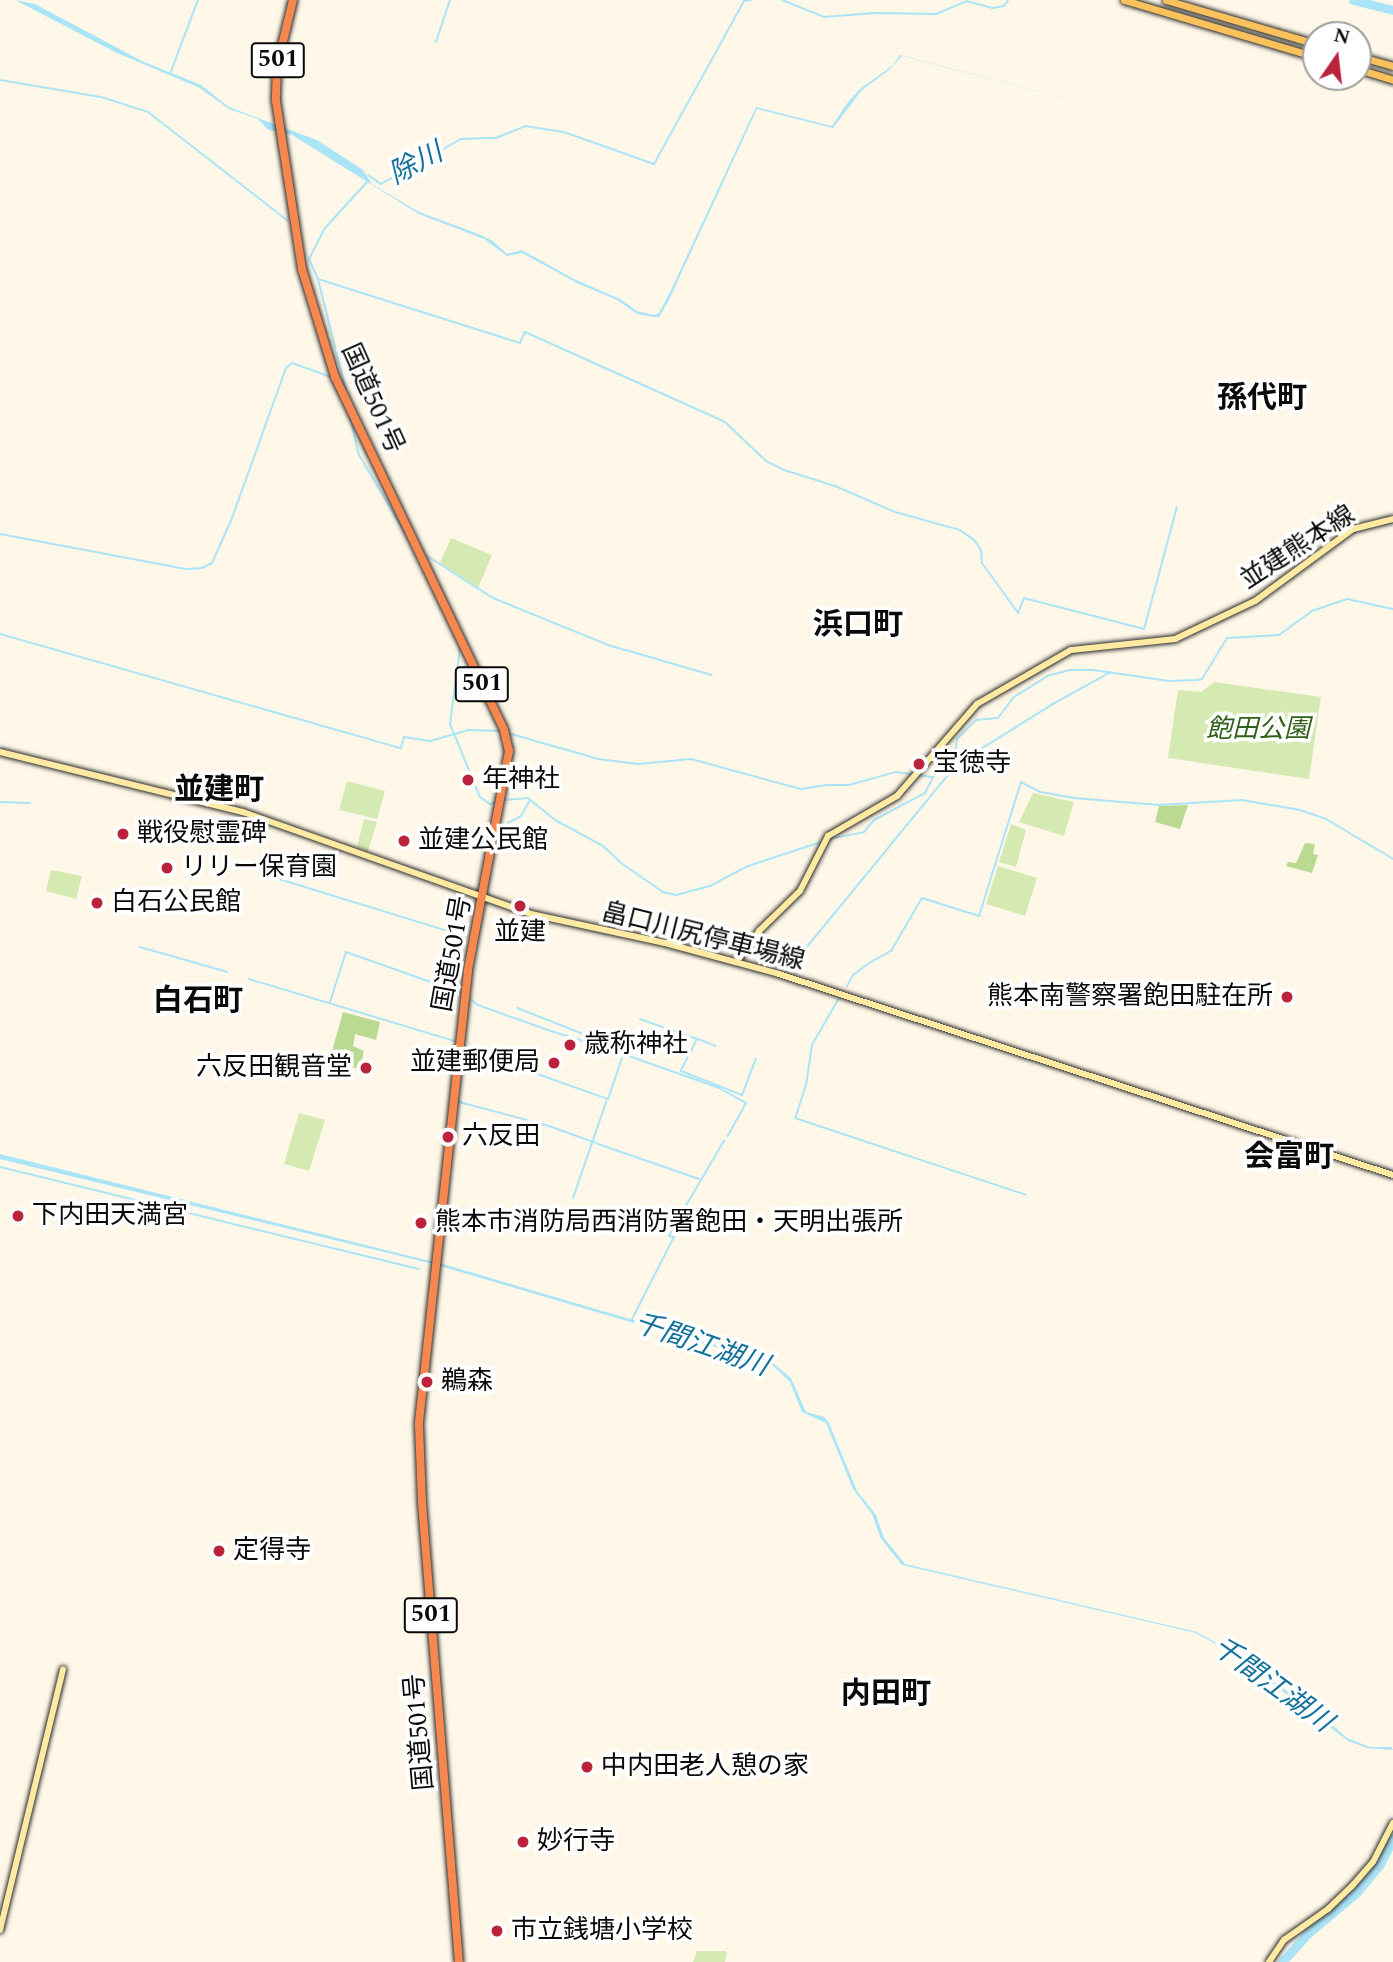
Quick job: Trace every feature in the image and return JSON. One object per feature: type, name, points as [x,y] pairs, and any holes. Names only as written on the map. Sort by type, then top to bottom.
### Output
[{"type":"highway","name":"国道501号","points":[[293,0],[277,66],[278,121],[302,269],[335,377],[507,737],[509,758],[466,992],[419,1425],[459,1962]]},
{"type":"main road","points":[[1124,0],[1302,53]]},
{"type":"main road","points":[[1166,0],[1302,40]]},
{"type":"main road","points":[[1182,17],[1186,6]]},
{"type":"main road","points":[[1372,60],[1393,66]]},
{"type":"main road","points":[[1372,73],[1393,80]]},
{"type":"main road","name":"並建熊本線","points":[[736,962],[759,930],[800,891],[828,836],[894,799],[978,704],[1071,650],[1175,639],[1255,601],[1353,529],[1393,519]]},
{"type":"main road","name":"畠口川尻停車場線","points":[[0,752],[243,812],[556,921],[736,962],[910,1016],[1393,1175]]},
{"type":"main road","points":[[0,1930],[63,1670]]},
{"type":"main road","points":[[1269,1962],[1284,1940],[1328,1909],[1352,1886],[1373,1862],[1393,1823]]},
{"type":"green space","points":[[451,538],[492,555],[478,588],[440,563]]},
{"type":"green space","name":"飽田公園","points":[[1214,682],[1321,697],[1309,779],[1168,758],[1178,690],[1201,692]]},
{"type":"green space","points":[[347,781],[385,791],[377,819],[339,810]]},
{"type":"green space","points":[[1033,793],[1074,802],[1064,836],[1019,822]]},
{"type":"green space","points":[[1188,805],[1180,829],[1155,822],[1159,806]]},
{"type":"green space","points":[[364,819],[377,822],[368,851],[357,847]]},
{"type":"green space","points":[[1011,824],[1026,830],[1016,867],[999,862]]},
{"type":"green space","points":[[1305,843],[1315,844],[1313,854],[1318,855],[1312,873],[1286,866],[1288,862],[1296,863]]},
{"type":"green space","points":[[998,866],[1037,878],[1025,916],[986,904]]},
{"type":"green space","points":[[51,870],[82,876],[76,899],[46,891]]},
{"type":"green space","points":[[343,1012],[380,1022],[376,1040],[355,1034],[353,1046],[364,1051],[360,1069],[329,1062]]},
{"type":"green space","points":[[299,1113],[325,1120],[309,1171],[284,1164]]},
{"type":"green space","points":[[697,1951],[726,1951],[725,1962],[693,1962]]},
{"type":"water","points":[[15,0],[35,4],[142,61],[201,85],[229,107],[317,140],[363,170],[372,184],[419,212],[493,241],[507,254],[522,250],[574,279],[620,299],[637,311],[654,315],[659,313],[671,290],[756,107],[832,126],[861,88],[892,66],[900,55],[1151,121],[902,56],[889,70],[862,90],[833,128],[757,109],[669,300],[659,317],[654,317],[637,314],[617,300],[577,283],[522,253],[507,256],[484,239],[419,214],[292,135],[268,130],[258,119],[229,109],[198,87],[117,53]]},
{"type":"water","points":[[0,1154],[446,1265],[769,1360],[791,1378],[806,1412],[824,1417],[829,1423],[857,1491],[876,1515],[884,1538],[905,1564],[1197,1632],[1239,1656],[1321,1715],[1347,1738],[1370,1747],[1391,1747],[1393,1750],[1367,1748],[1348,1741],[1235,1655],[1196,1633],[902,1565],[881,1539],[872,1514],[853,1489],[826,1423],[802,1412],[790,1382],[770,1363],[433,1264],[0,1159]]},
{"type":"waterway","points":[[170,74],[198,0]]},
{"type":"waterway","points":[[436,42],[450,0]]},
{"type":"waterway","name":"除川","points":[[368,175],[381,184],[461,139],[496,138],[525,126],[564,132],[654,164],[744,1],[751,0]]},
{"type":"waterway","name":"除川","points":[[782,0],[824,17],[875,13],[936,14],[966,1],[993,8],[1004,6],[1008,0]]},
{"type":"waterway","name":"除川","points":[[1353,0],[1393,10]]},
{"type":"waterway","points":[[0,80],[101,97],[148,112],[288,221]]},
{"type":"waterway","points":[[346,390],[318,279],[309,259],[325,228],[367,182]]},
{"type":"waterway","points":[[318,279],[520,343],[525,332],[725,422],[766,461],[784,470],[835,486],[895,512],[960,530],[975,541],[981,550],[982,563],[1018,613],[1024,598],[1144,629],[1177,507]]},
{"type":"waterway","points":[[0,534],[186,569],[202,568],[212,563],[232,518],[286,368],[292,363],[331,377]]},
{"type":"waterway","points":[[350,417],[358,453],[411,543]]},
{"type":"waterway","points":[[427,556],[493,598],[608,645],[712,675]]},
{"type":"waterway","points":[[829,839],[864,832],[874,820],[925,793],[946,752],[956,748],[957,739],[976,720],[998,718],[1014,697],[1047,676],[1069,670],[1093,670],[1169,681],[1197,680],[1202,679],[1227,638],[1279,635],[1312,611],[1347,599],[1393,609]]},
{"type":"waterway","points":[[0,634],[401,748],[404,737],[430,741],[469,730],[500,731]]},
{"type":"waterway","points":[[460,648],[450,724],[480,797],[490,804],[497,802]]},
{"type":"waterway","points":[[965,759],[1051,705],[1111,672]]},
{"type":"waterway","points":[[511,734],[598,759],[638,764],[691,759],[801,789],[849,785],[896,772],[911,774]]},
{"type":"waterway","points":[[787,971],[958,763]]},
{"type":"waterway","points":[[917,775],[932,777]]},
{"type":"waterway","points":[[847,986],[853,975],[891,951],[922,898],[979,916],[1021,782],[1040,792],[1074,798],[1159,805],[1242,800],[1300,810],[1326,819],[1393,859]]},
{"type":"waterway","points":[[504,800],[528,798],[555,820],[603,846],[621,863],[663,892],[676,895],[710,886],[748,866],[824,841]]},
{"type":"waterway","points":[[500,843],[508,823],[521,816],[530,800]]},
{"type":"waterway","points":[[0,802],[30,803]]},
{"type":"waterway","points":[[269,876],[451,932],[446,948],[466,956]]},
{"type":"waterway","points":[[140,947],[228,972]]},
{"type":"waterway","points":[[330,1002],[346,952],[462,993]]},
{"type":"waterway","points":[[249,979],[455,1041]]},
{"type":"waterway","points":[[839,998],[812,1045],[806,1085],[795,1118],[1026,1195]]},
{"type":"waterway","points":[[470,999],[478,1005],[548,1030],[625,1054]]},
{"type":"waterway","points":[[517,1008],[624,1050]]},
{"type":"waterway","points":[[640,1019],[697,1039],[681,1071],[742,1095],[756,1059]]},
{"type":"waterway","points":[[698,1039],[716,1046]]},
{"type":"waterway","points":[[464,1048],[608,1099],[623,1055]]},
{"type":"waterway","points":[[626,1055],[719,1088],[746,1103],[728,1136]]},
{"type":"waterway","points":[[459,1102],[549,1126],[596,1143]]},
{"type":"waterway","points":[[573,1198],[606,1102]]},
{"type":"waterway","name":"千間江湖川","points":[[632,1319],[674,1237],[669,1236],[724,1141]]},
{"type":"waterway","points":[[598,1144],[699,1179]]},
{"type":"waterway","points":[[0,1167],[419,1269]]},
{"type":"waterway","points":[[1282,1962],[1307,1934],[1355,1894],[1380,1864],[1393,1838]]},
{"type":"place","name":"宝徳寺","points":[[919,764]]},
{"type":"place","name":"年神社","points":[[468,780]]},
{"type":"place","name":"戦役慰霊碑","points":[[123,834]]},
{"type":"place","name":"並建公民館","points":[[404,841]]},
{"type":"place","name":"リリー保育園","points":[[167,868]]},
{"type":"place","name":"白石公民館","points":[[97,903]]},
{"type":"place","name":"並建","points":[[520,906]]},
{"type":"place","name":"熊本南警察署飽田駐在所","points":[[1287,997]]},
{"type":"place","name":"歳称神社","points":[[570,1045]]},
{"type":"place","name":"並建郵便局","points":[[554,1063]]},
{"type":"place","name":"六反田観音堂","points":[[366,1068]]},
{"type":"place","name":"六反田","points":[[448,1137]]},
{"type":"place","name":"下内田天満宮","points":[[18,1216]]},
{"type":"place","name":"熊本市消防局西消防署飽田・天明出張所","points":[[421,1223]]},
{"type":"place","name":"鵜森","points":[[427,1382]]},
{"type":"place","name":"定得寺","points":[[219,1551]]},
{"type":"place","name":"中内田老人憩の家","points":[[587,1767]]},
{"type":"place","name":"妙行寺","points":[[523,1842]]},
{"type":"place","name":"市立銭塘小学校","points":[[497,1931]]},
{"type":"district","name":"孫代町","points":[[1262,398]]},
{"type":"district","name":"浜口町","points":[[858,625]]},
{"type":"district","name":"並建町","points":[[219,790]]},
{"type":"district","name":"白石町","points":[[198,1001]]},
{"type":"district","name":"会富町","points":[[1289,1157]]},
{"type":"district","name":"内田町","points":[[886,1694]]}]
